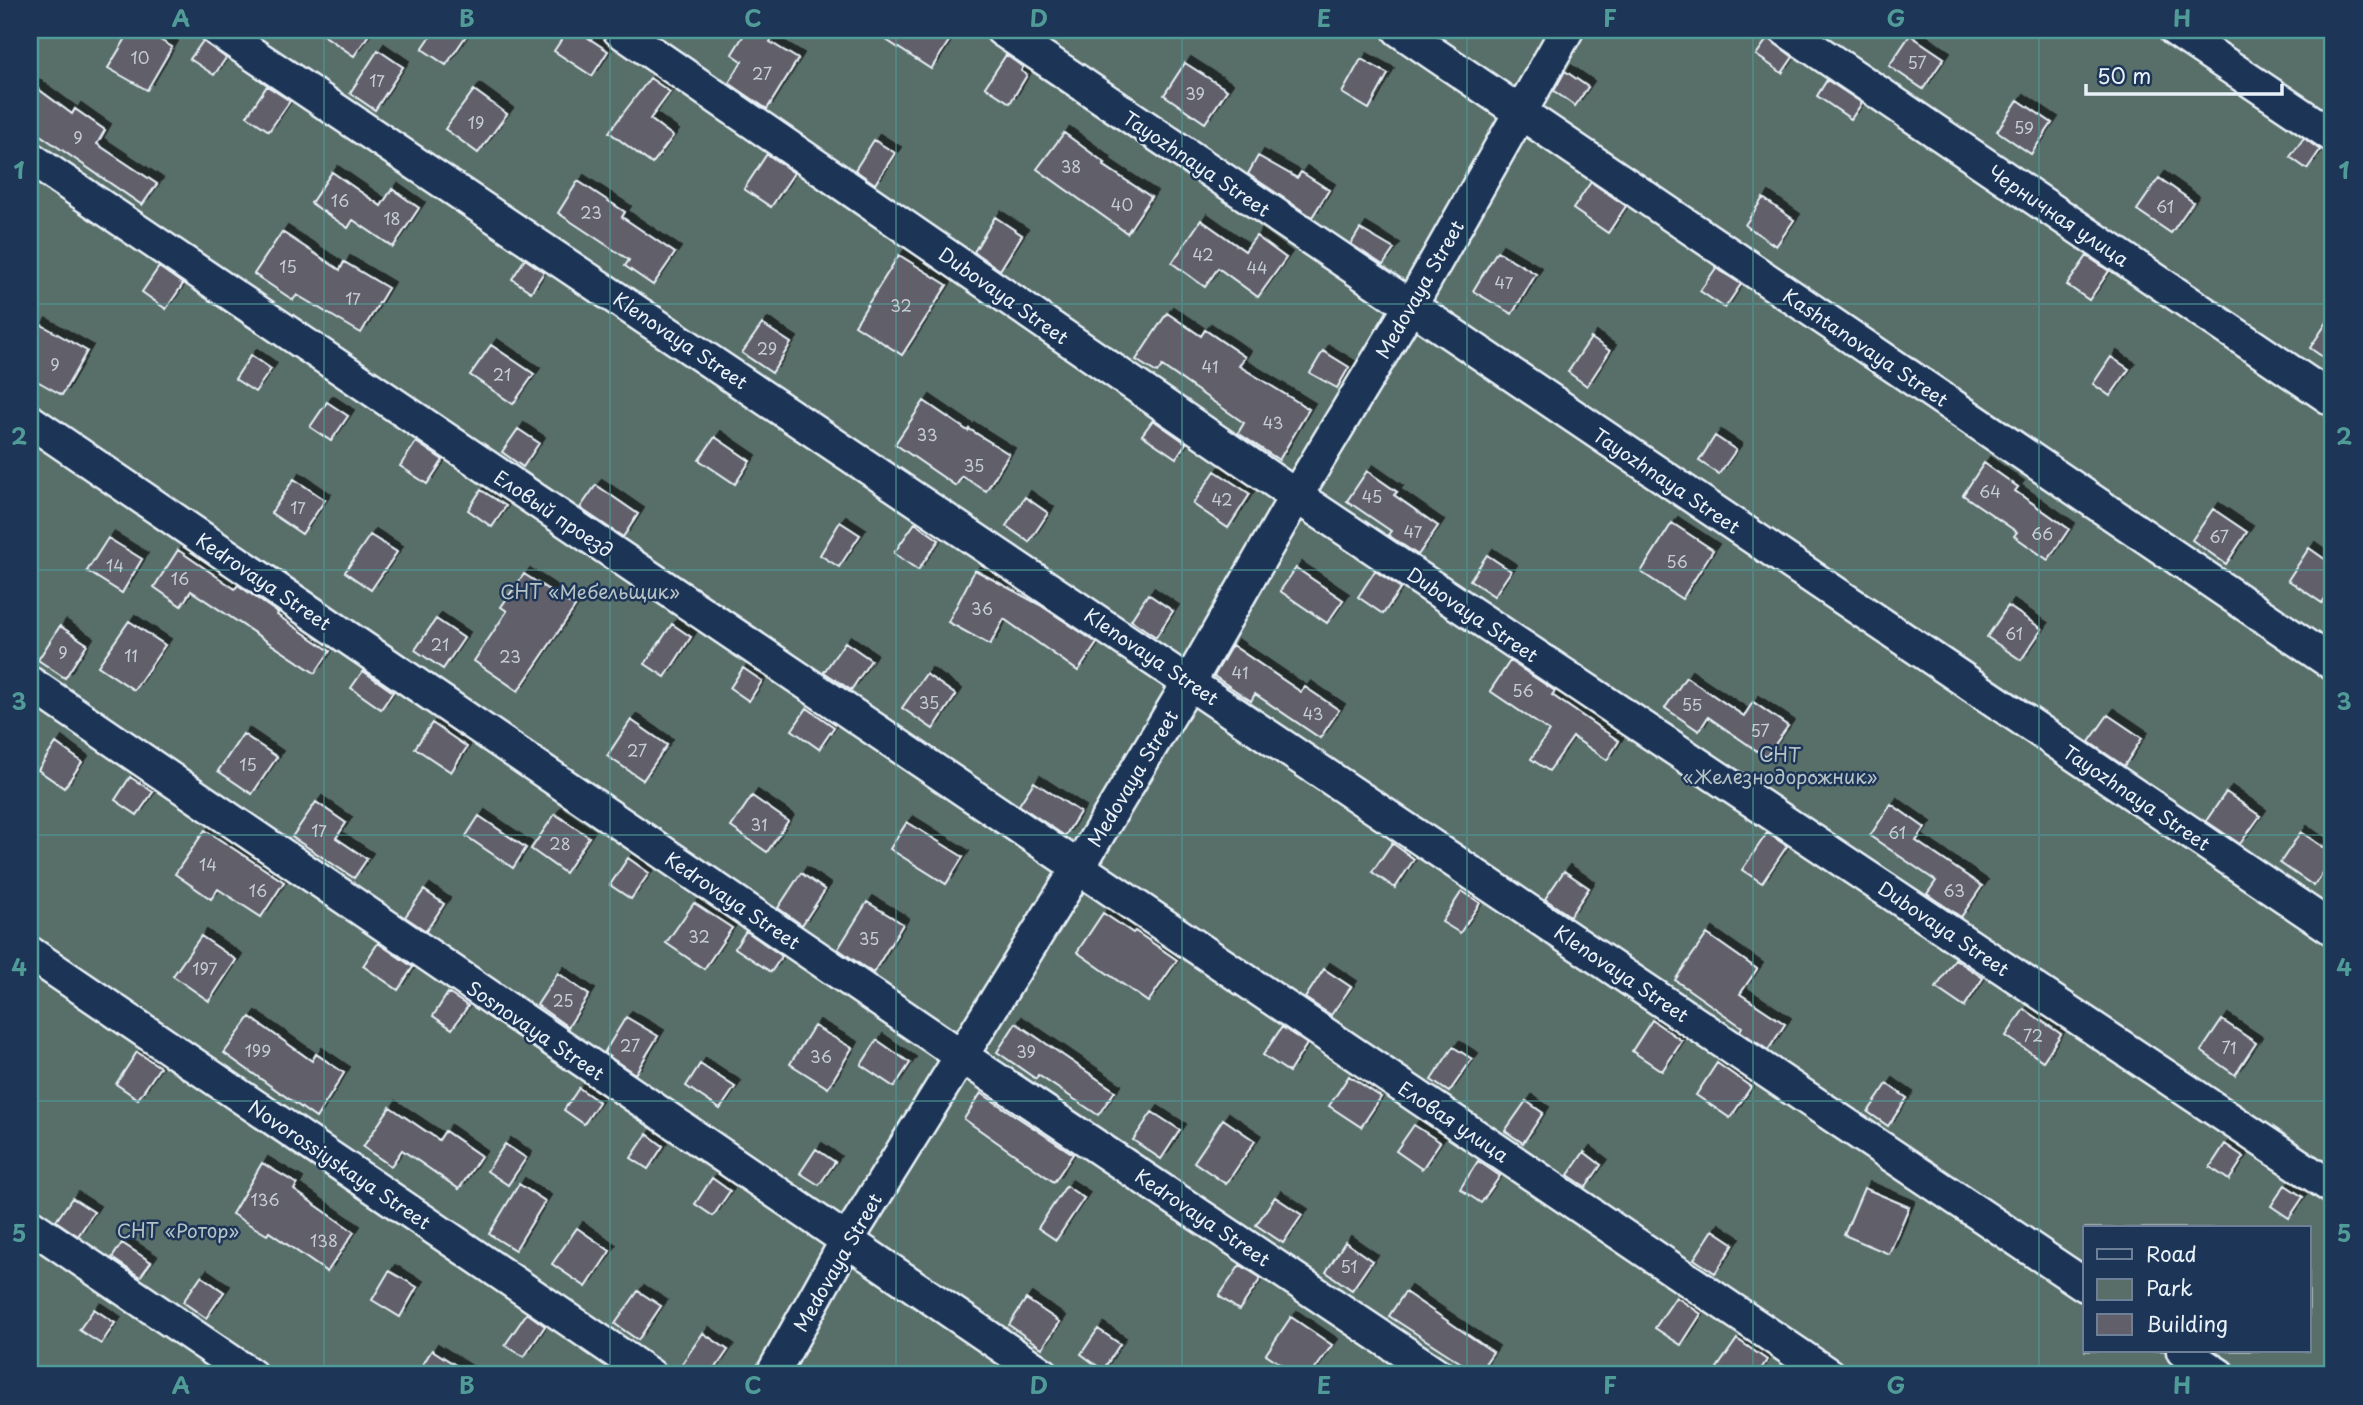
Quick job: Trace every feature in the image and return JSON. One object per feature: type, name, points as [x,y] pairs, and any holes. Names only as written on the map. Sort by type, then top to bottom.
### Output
[{"type":"street","name":"Klenovaya Street","points":[[218,30],[2083,1284]]},
{"type":"street","name":"Dubovaya Street","points":[[619,30],[1296,496],[2333,1188]]},
{"type":"street","name":"Tayozhnaya Street","points":[[1002,30],[2333,929]]},
{"type":"street","name":"Kashtanovaya Street","points":[[1399,30],[2333,664]]},
{"type":"street","name":"Medovaya Street","points":[[772,1375],[846,1242],[1190,681],[1296,496],[1410,307],[1567,30]]},
{"type":"street","name":"Черничная улица","points":[[1786,30],[2333,400]]},
{"type":"street","points":[[2175,30],[2333,136]]},
{"type":"street","name":"Еловый проезд","points":[[30,158],[1078,867]]},
{"type":"street","name":"Kedrovaya Street","points":[[30,421],[960,1055],[1438,1375]]},
{"type":"street","name":"Sosnovaya Street","points":[[30,683],[1044,1375]]},
{"type":"street","name":"Еловая улица","points":[[1078,867],[1829,1375]]},
{"type":"street","name":"Novorossiyskaya Street","points":[[30,953],[650,1375]]},
{"type":"street","points":[[30,1225],[251,1375]]},
{"type":"street","points":[[2184,1352],[2219,1375]]},
{"type":"green space","points":[[30,30],[2333,30],[2333,1375],[30,1375]]},
{"type":"building","points":[[131,30],[143,30],[172,47],[147,90],[108,68]]},
{"type":"building","points":[[316,30],[372,30],[354,56]]},
{"type":"building","points":[[435,30],[470,30],[446,65],[422,49]]},
{"type":"building","points":[[568,30],[576,30],[608,51],[592,76],[554,51]]},
{"type":"building","points":[[747,30],[777,30],[770,42],[798,59],[767,109],[729,83],[742,61],[732,54]]},
{"type":"building","points":[[871,30],[956,30],[931,69]]},
{"type":"building","points":[[1910,35],[1944,58],[1923,89],[1889,66]]},
{"type":"building","points":[[1768,38],[1793,57],[1782,73],[1756,55]]},
{"type":"building","points":[[203,41],[226,58],[214,75],[190,59]]},
{"type":"building","points":[[378,50],[403,67],[375,110],[350,93]]},
{"type":"building","points":[[1006,55],[1023,67],[1021,71],[1027,75],[1010,103],[985,87]]},
{"type":"building","points":[[1361,59],[1388,74],[1369,109],[1342,93]]},
{"type":"building","points":[[1185,63],[1227,90],[1205,123],[1164,95]]},
{"type":"building","points":[[1565,71],[1588,87],[1575,106],[1554,91]]},
{"type":"building","points":[[650,78],[670,92],[650,119],[673,136],[652,164],[609,132]]},
{"type":"building","points":[[1827,80],[1862,103],[1851,119],[1817,96]]},
{"type":"building","points":[[30,83],[72,114],[75,109],[105,130],[97,144],[157,184],[142,205],[30,128]]},
{"type":"building","points":[[267,86],[290,101],[269,131],[247,116]]},
{"type":"building","points":[[474,90],[507,114],[478,153],[445,129]]},
{"type":"building","points":[[2018,100],[2052,123],[2031,154],[1997,131]]},
{"type":"building","points":[[1064,133],[1105,163],[1103,165],[1151,197],[1127,233],[1037,169]]},
{"type":"building","points":[[2304,138],[2320,150],[2307,169],[2290,157]]},
{"type":"building","points":[[874,140],[895,153],[875,184],[855,170]]},
{"type":"building","points":[[767,154],[794,173],[771,207],[744,189]]},
{"type":"building","points":[[1258,156],[1297,178],[1301,172],[1329,190],[1312,217],[1248,174]]},
{"type":"building","points":[[332,172],[381,206],[392,189],[419,208],[393,247],[353,220],[348,228],[311,203]]},
{"type":"building","points":[[2159,178],[2193,202],[2171,233],[2137,210]]},
{"type":"building","points":[[578,181],[625,212],[622,217],[675,253],[653,285],[625,266],[629,260],[558,213]]},
{"type":"building","points":[[1591,182],[1626,206],[1608,233],[1573,209]]},
{"type":"building","points":[[1763,198],[1794,220],[1776,246],[1745,225]]},
{"type":"building","points":[[995,217],[1022,235],[1000,270],[974,252]]},
{"type":"building","points":[[1201,220],[1245,251],[1256,236],[1286,258],[1258,297],[1218,268],[1205,287],[1172,263]]},
{"type":"building","points":[[1360,229],[1394,249],[1383,265],[1351,244]]},
{"type":"building","points":[[282,232],[340,270],[344,262],[388,288],[361,333],[297,295],[293,300],[254,274]]},
{"type":"building","points":[[1497,251],[1536,274],[1512,314],[1473,291]]},
{"type":"building","points":[[899,255],[947,285],[902,355],[855,325]]},
{"type":"building","points":[[2087,256],[2109,271],[2089,300],[2067,285]]},
{"type":"building","points":[[525,259],[544,272],[531,292],[512,279]]},
{"type":"building","points":[[159,267],[183,284],[166,309],[142,292]]},
{"type":"building","points":[[1716,268],[1741,284],[1725,308],[1700,291]]},
{"type":"building","points":[[1167,313],[1201,336],[1205,330],[1245,357],[1239,366],[1309,409],[1279,460],[1238,433],[1244,423],[1162,366],[1157,373],[1136,360]]},
{"type":"building","points":[[2333,313],[2333,364],[2310,348]]},
{"type":"building","points":[[40,324],[87,351],[62,395],[30,377],[30,342]]},
{"type":"building","points":[[762,324],[791,343],[772,373],[742,353]]},
{"type":"building","points":[[1591,338],[1610,351],[1587,386],[1568,372]]},
{"type":"building","points":[[491,345],[534,374],[513,404],[470,375]]},
{"type":"building","points":[[1323,351],[1349,367],[1337,388],[1310,373]]},
{"type":"building","points":[[251,355],[271,369],[255,392],[235,379]]},
{"type":"building","points":[[2111,357],[2129,369],[2110,396],[2093,384]]},
{"type":"building","points":[[924,401],[968,431],[969,429],[1009,454],[986,491],[962,476],[956,486],[895,444]]},
{"type":"building","points":[[327,402],[348,416],[331,441],[310,427]]},
{"type":"building","points":[[1153,420],[1186,443],[1176,458],[1142,435]]},
{"type":"building","points":[[518,429],[539,443],[523,467],[502,452]]},
{"type":"building","points":[[1715,436],[1736,450],[1719,474],[1699,461]]},
{"type":"building","points":[[715,437],[750,461],[735,484],[699,460]]},
{"type":"building","points":[[416,442],[443,460],[427,484],[400,466]]},
{"type":"building","points":[[1984,463],[2018,487],[2015,491],[2069,529],[2048,560],[2014,536],[2017,532],[1963,495]]},
{"type":"building","points":[[1215,471],[1250,494],[1228,528],[1193,504]]},
{"type":"building","points":[[1367,471],[1397,492],[1394,495],[1438,526],[1418,555],[1388,535],[1391,531],[1347,501]]},
{"type":"building","points":[[294,479],[325,500],[302,534],[271,513]]},
{"type":"building","points":[[596,485],[638,514],[623,537],[580,508]]},
{"type":"building","points":[[481,490],[506,506],[492,527],[468,510]]},
{"type":"building","points":[[1025,497],[1048,513],[1029,542],[1006,526]]},
{"type":"building","points":[[2213,509],[2247,532],[2226,564],[2192,540]]},
{"type":"building","points":[[840,522],[860,535],[839,567],[820,555]]},
{"type":"building","points":[[915,523],[939,540],[918,570],[894,553]]},
{"type":"building","points":[[1672,523],[1713,550],[1682,599],[1641,572]]},
{"type":"building","points":[[370,535],[397,552],[371,590],[345,572]]},
{"type":"building","points":[[108,538],[142,559],[122,593],[87,571]]},
{"type":"building","points":[[2309,548],[2333,565],[2333,586],[2322,603],[2288,580]]},
{"type":"building","points":[[178,550],[235,589],[238,585],[330,651],[315,673],[191,591],[181,606],[154,587]]},
{"type":"building","points":[[1487,555],[1511,571],[1494,596],[1470,580]]},
{"type":"building","points":[[1296,568],[1343,600],[1327,623],[1280,591]]},
{"type":"building","points":[[975,570],[1040,605],[1097,643],[1078,671],[1004,619],[990,645],[948,622]]},
{"type":"building","points":[[1375,571],[1401,588],[1383,614],[1358,597]]},
{"type":"building","points":[[524,574],[575,607],[518,691],[474,661],[507,611],[501,607]]},
{"type":"building","points":[[1148,594],[1173,611],[1156,637],[1131,620]]},
{"type":"building","points":[[2008,606],[2042,629],[2021,660],[1987,637]]},
{"type":"building","points":[[436,619],[464,638],[443,669],[415,650]]},
{"type":"building","points":[[129,621],[165,645],[134,690],[98,666]]},
{"type":"building","points":[[672,624],[691,637],[665,677],[645,664]]},
{"type":"building","points":[[60,626],[87,644],[65,678],[38,660]]},
{"type":"building","points":[[845,642],[871,660],[851,690],[824,672]]},
{"type":"building","points":[[1232,645],[1301,692],[1305,687],[1339,710],[1320,738],[1255,694],[1251,701],[1214,676]]},
{"type":"building","points":[[1510,661],[1555,691],[1552,695],[1619,741],[1607,760],[1573,737],[1549,771],[1531,759],[1549,731],[1490,691]]},
{"type":"building","points":[[743,668],[762,681],[749,701],[730,688]]},
{"type":"building","points":[[363,671],[393,692],[381,709],[351,688]]},
{"type":"building","points":[[926,674],[956,695],[933,729],[902,708]]},
{"type":"building","points":[[1686,677],[1744,716],[1753,702],[1788,726],[1766,757],[1708,717],[1699,731],[1665,708]]},
{"type":"building","points":[[807,708],[834,727],[819,749],[792,730]]},
{"type":"building","points":[[2108,715],[2142,738],[2124,766],[2089,742]]},
{"type":"building","points":[[631,720],[667,745],[643,780],[607,756]]},
{"type":"building","points":[[432,723],[467,747],[451,772],[415,748]]},
{"type":"building","points":[[243,734],[277,757],[252,794],[218,771]]},
{"type":"building","points":[[56,743],[82,762],[64,788],[38,770]]},
{"type":"building","points":[[130,777],[153,792],[137,815],[115,800]]},
{"type":"building","points":[[1034,782],[1080,812],[1065,836],[1019,805]]},
{"type":"building","points":[[2226,792],[2260,816],[2240,844],[2206,821]]},
{"type":"building","points":[[752,796],[788,821],[767,852],[731,827]]},
{"type":"building","points":[[316,802],[346,823],[336,838],[367,859],[354,878],[292,837]]},
{"type":"building","points":[[1891,804],[1925,828],[1916,841],[1982,886],[1961,917],[1927,894],[1936,881],[1870,836]]},
{"type":"building","points":[[555,814],[589,837],[565,873],[531,849]]},
{"type":"building","points":[[479,816],[526,848],[513,868],[466,836]]},
{"type":"building","points":[[907,822],[963,857],[946,884],[890,849]]},
{"type":"building","points":[[205,830],[284,882],[261,917],[218,889],[211,899],[175,874]]},
{"type":"building","points":[[2301,832],[2333,854],[2314,886],[2280,863]]},
{"type":"building","points":[[1767,833],[1787,846],[1762,883],[1742,870]]},
{"type":"building","points":[[1392,843],[1414,859],[1395,888],[1372,872]]},
{"type":"building","points":[[628,858],[649,873],[631,899],[610,885]]},
{"type":"building","points":[[1564,871],[1589,888],[1570,916],[1545,899]]},
{"type":"building","points":[[801,873],[825,890],[802,925],[778,908]]},
{"type":"building","points":[[424,890],[444,904],[426,931],[405,917]]},
{"type":"building","points":[[1462,891],[1480,903],[1460,933],[1442,922]]},
{"type":"building","points":[[867,902],[903,924],[873,973],[838,949]]},
{"type":"building","points":[[694,903],[732,928],[704,969],[666,943]]},
{"type":"building","points":[[1103,913],[1177,960],[1148,1002],[1077,952]]},
{"type":"building","points":[[746,931],[782,956],[771,972],[735,948]]},
{"type":"building","points":[[1707,934],[1757,969],[1740,994],[1785,1024],[1768,1050],[1740,1031],[1742,1027],[1675,980]]},
{"type":"building","points":[[201,936],[236,960],[209,1001],[173,976]]},
{"type":"building","points":[[378,943],[413,967],[398,990],[363,966]]},
{"type":"building","points":[[1955,959],[1983,978],[1964,1007],[1936,988]]},
{"type":"building","points":[[1324,969],[1351,987],[1331,1015],[1305,998]]},
{"type":"building","points":[[558,973],[589,995],[568,1027],[537,1005]]},
{"type":"building","points":[[448,993],[468,1006],[452,1029],[433,1016]]},
{"type":"building","points":[[2024,1009],[2061,1034],[2043,1061],[2006,1036]]},
{"type":"building","points":[[250,1017],[312,1061],[316,1054],[344,1073],[316,1118],[224,1053]]},
{"type":"building","points":[[626,1017],[658,1036],[635,1074],[604,1053]]},
{"type":"building","points":[[1652,1020],[1682,1041],[1662,1071],[1632,1051]]},
{"type":"building","points":[[2222,1020],[2256,1043],[2235,1075],[2201,1051]]},
{"type":"building","points":[[1016,1023],[1115,1091],[1098,1115],[1038,1075],[1036,1079],[997,1052]]},
{"type":"building","points":[[814,1026],[852,1048],[828,1088],[790,1064]]},
{"type":"building","points":[[1282,1027],[1307,1044],[1289,1072],[1263,1055]]},
{"type":"building","points":[[877,1040],[910,1063],[894,1087],[861,1065]]},
{"type":"building","points":[[1453,1047],[1472,1059],[1449,1092],[1431,1080]]},
{"type":"building","points":[[137,1052],[160,1067],[138,1099],[116,1084]]},
{"type":"building","points":[[1717,1063],[1751,1087],[1730,1118],[1696,1095]]},
{"type":"building","points":[[700,1064],[735,1087],[720,1109],[686,1086]]},
{"type":"building","points":[[1349,1076],[1381,1097],[1361,1127],[1329,1106]]},
{"type":"building","points":[[1887,1084],[1907,1098],[1888,1126],[1868,1112]]},
{"type":"building","points":[[579,1088],[599,1102],[584,1124],[564,1110]]},
{"type":"building","points":[[981,1093],[1073,1154],[1054,1182],[964,1119]]},
{"type":"building","points":[[1526,1101],[1543,1113],[1523,1143],[1505,1131]]},
{"type":"building","points":[[390,1107],[439,1140],[445,1131],[481,1156],[459,1189],[402,1150],[391,1166],[363,1147]]},
{"type":"building","points":[[1152,1112],[1180,1130],[1161,1159],[1133,1140]]},
{"type":"building","points":[[1223,1119],[1255,1141],[1226,1184],[1194,1162]]},
{"type":"building","points":[[1414,1125],[1440,1142],[1422,1169],[1396,1151]]},
{"type":"building","points":[[647,1134],[663,1146],[648,1169],[631,1158]]},
{"type":"building","points":[[505,1144],[526,1158],[508,1185],[487,1171]]},
{"type":"building","points":[[2225,1144],[2244,1157],[2229,1180],[2210,1167]]},
{"type":"building","points":[[816,1149],[835,1162],[819,1185],[800,1173]]},
{"type":"building","points":[[1584,1152],[1601,1165],[1586,1187],[1568,1175]]},
{"type":"building","points":[[1478,1161],[1500,1176],[1481,1203],[1460,1189]]},
{"type":"building","points":[[262,1163],[297,1184],[294,1190],[354,1232],[327,1272],[269,1232],[267,1235],[232,1214]]},
{"type":"building","points":[[712,1178],[730,1191],[713,1216],[695,1204]]},
{"type":"building","points":[[519,1184],[545,1201],[515,1250],[489,1234]]},
{"type":"building","points":[[2285,1185],[2303,1197],[2289,1218],[2271,1206]]},
{"type":"building","points":[[1066,1186],[1084,1198],[1056,1240],[1038,1228]]},
{"type":"building","points":[[1864,1188],[1909,1207],[1889,1254],[1844,1235]]},
{"type":"building","points":[[1275,1197],[1302,1215],[1283,1243],[1256,1225]]},
{"type":"building","points":[[72,1198],[94,1212],[78,1236],[56,1221]]},
{"type":"building","points":[[577,1228],[610,1251],[586,1287],[552,1264]]},
{"type":"building","points":[[1713,1230],[1734,1244],[1715,1273],[1694,1259]]},
{"type":"building","points":[[1345,1242],[1372,1261],[1352,1290],[1326,1272]]},
{"type":"building","points":[[122,1243],[151,1262],[140,1277],[112,1258]]},
{"type":"building","points":[[1240,1265],[1261,1278],[1239,1310],[1219,1296]]},
{"type":"building","points":[[389,1271],[417,1287],[400,1317],[372,1300]]},
{"type":"building","points":[[201,1276],[224,1292],[206,1318],[183,1302]]},
{"type":"building","points":[[638,1291],[661,1306],[638,1340],[615,1324]]},
{"type":"building","points":[[1405,1292],[1493,1352],[1478,1374],[1389,1316]]},
{"type":"building","points":[[1676,1297],[1701,1314],[1681,1345],[1655,1328]]},
{"type":"building","points":[[1026,1299],[1060,1322],[1042,1348],[1009,1325]]},
{"type":"building","points":[[94,1309],[115,1323],[101,1344],[79,1330]]},
{"type":"building","points":[[527,1313],[545,1326],[524,1357],[505,1345]]},
{"type":"building","points":[[1291,1317],[1332,1345],[1311,1375],[1297,1375],[1266,1354]]},
{"type":"building","points":[[1098,1329],[1120,1344],[1103,1370],[1081,1354]]},
{"type":"building","points":[[703,1333],[728,1350],[711,1375],[690,1375],[679,1368]]},
{"type":"building","points":[[1737,1339],[1767,1360],[1757,1375],[1728,1375],[1717,1368]]},
{"type":"building","points":[[432,1350],[471,1375],[416,1375]]},
{"type":"park label","name":"СНТ «Мебельщик»","points":[[590,591]]},
{"type":"park label","name":"СНТ «Железнодорожник»","points":[[1780,765]]},
{"type":"park label","name":"СНТ «Ротор»","points":[[178,1230]]}]
